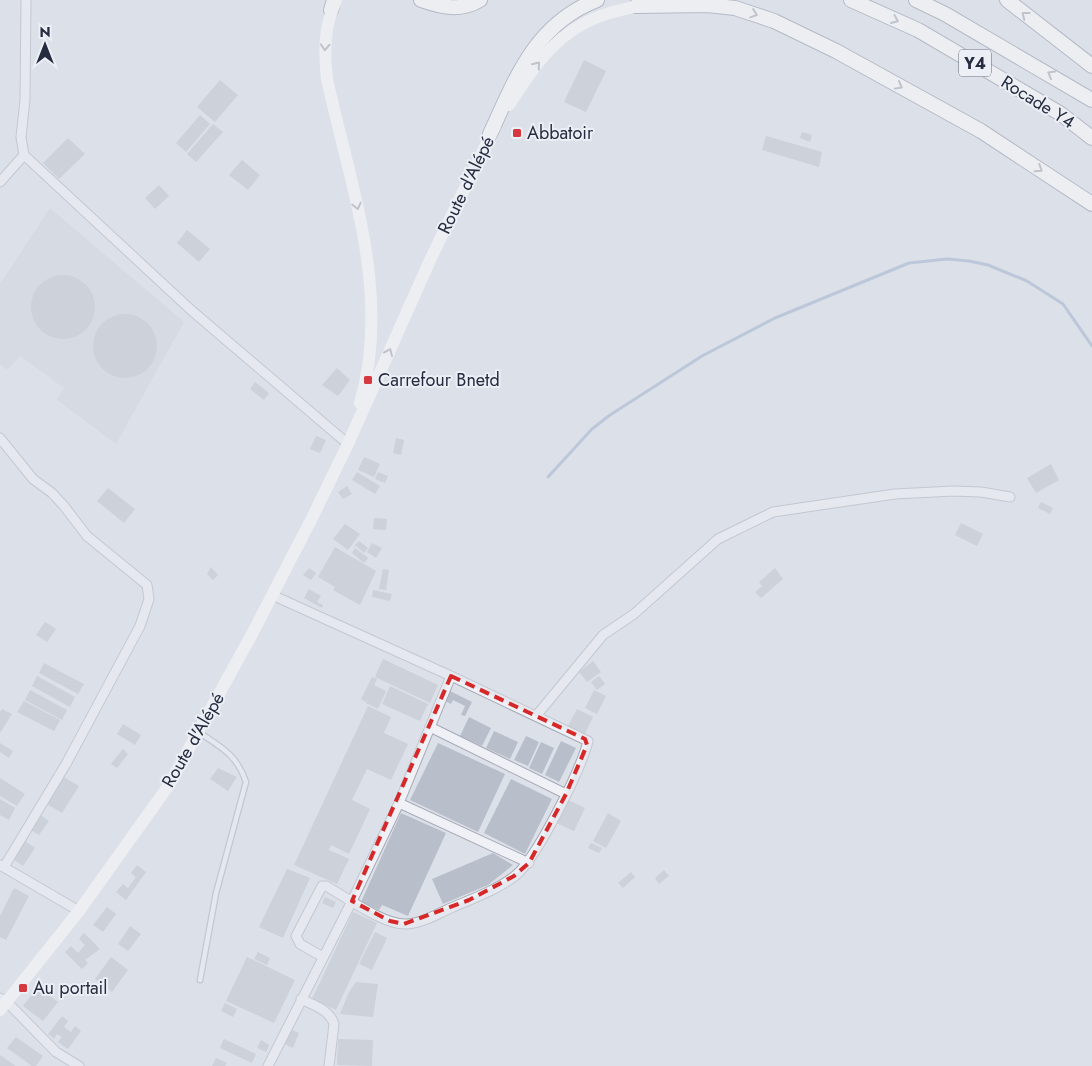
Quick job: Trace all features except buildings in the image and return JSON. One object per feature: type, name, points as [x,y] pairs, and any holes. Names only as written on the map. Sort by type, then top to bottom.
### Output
[{"type":"highway","points":[[421,0],[439,6],[456,8],[480,0]]},
{"type":"highway","points":[[490,134],[517,75],[533,49],[552,27],[579,7],[597,0]]},
{"type":"highway","name":"Rocade Y4","points":[[851,0],[918,30],[1061,114],[1092,138]]},
{"type":"highway","name":"Rocade Y4","points":[[916,0],[978,33],[1092,100]]},
{"type":"highway","points":[[1007,0],[1092,66]]},
{"type":"highway","points":[[636,6],[707,5],[735,8],[774,21],[836,51],[981,131],[1092,204]]},
{"type":"main road","name":"Route d'Alépé","points":[[2,1003],[79,911],[169,785],[272,595],[348,444],[431,258],[490,134],[524,82],[556,42],[583,24],[610,13],[661,0]]},
{"type":"main road","name":"Route d'Alépé","points":[[334,3],[324,50],[327,79],[369,262],[371,308],[369,353],[362,396],[348,444]]},
{"type":"street","points":[[26,0],[25,100],[22,137],[24,155],[192,310],[348,444]]},
{"type":"street","points":[[0,182],[24,155]]},
{"type":"street","points":[[0,438],[33,479],[52,493],[64,506],[87,536],[147,585],[150,592],[150,599],[136,633],[66,764],[2,866],[79,911]]},
{"type":"street","points":[[536,716],[603,636],[634,614],[718,539],[767,515],[896,494],[953,491],[980,492],[1010,497]]},
{"type":"street","points":[[272,595],[451,676],[588,742],[566,794],[529,863],[514,876],[469,900],[419,922],[404,924],[390,922],[326,886],[319,888],[296,936],[300,944],[323,957]]},
{"type":"street","points":[[268,1066],[352,901],[399,803],[451,676]]},
{"type":"street","points":[[430,727],[566,794]]},
{"type":"street","points":[[399,803],[529,863]]},
{"type":"street","points":[[301,999],[326,1012],[332,1018],[334,1024],[329,1066]]},
{"type":"street","points":[[2,1003],[56,1052],[79,1066]]},
{"type":"lane","points":[[198,732],[228,752],[240,765],[246,782],[216,893],[200,980]]},
{"type":"highlighted area","points":[[451,676],[585,739],[587,745],[566,794],[529,863],[514,876],[469,900],[404,924],[390,921],[352,901]]},
{"type":"shaded area","points":[[50,208],[184,322],[116,444],[57,400],[64,388],[20,356],[7,370],[0,364],[0,284]]},
{"type":"waterway","points":[[548,477],[592,429],[610,415],[702,356],[775,318],[909,263],[947,259],[969,261],[988,265],[1027,281],[1063,304],[1092,346]]},
{"type":"place","name":"Abbatoir","points":[[517,133]]},
{"type":"place","name":"Carrefour Bnetd","points":[[368,380]]},
{"type":"place","name":"Au portail","points":[[23,988]]}]
